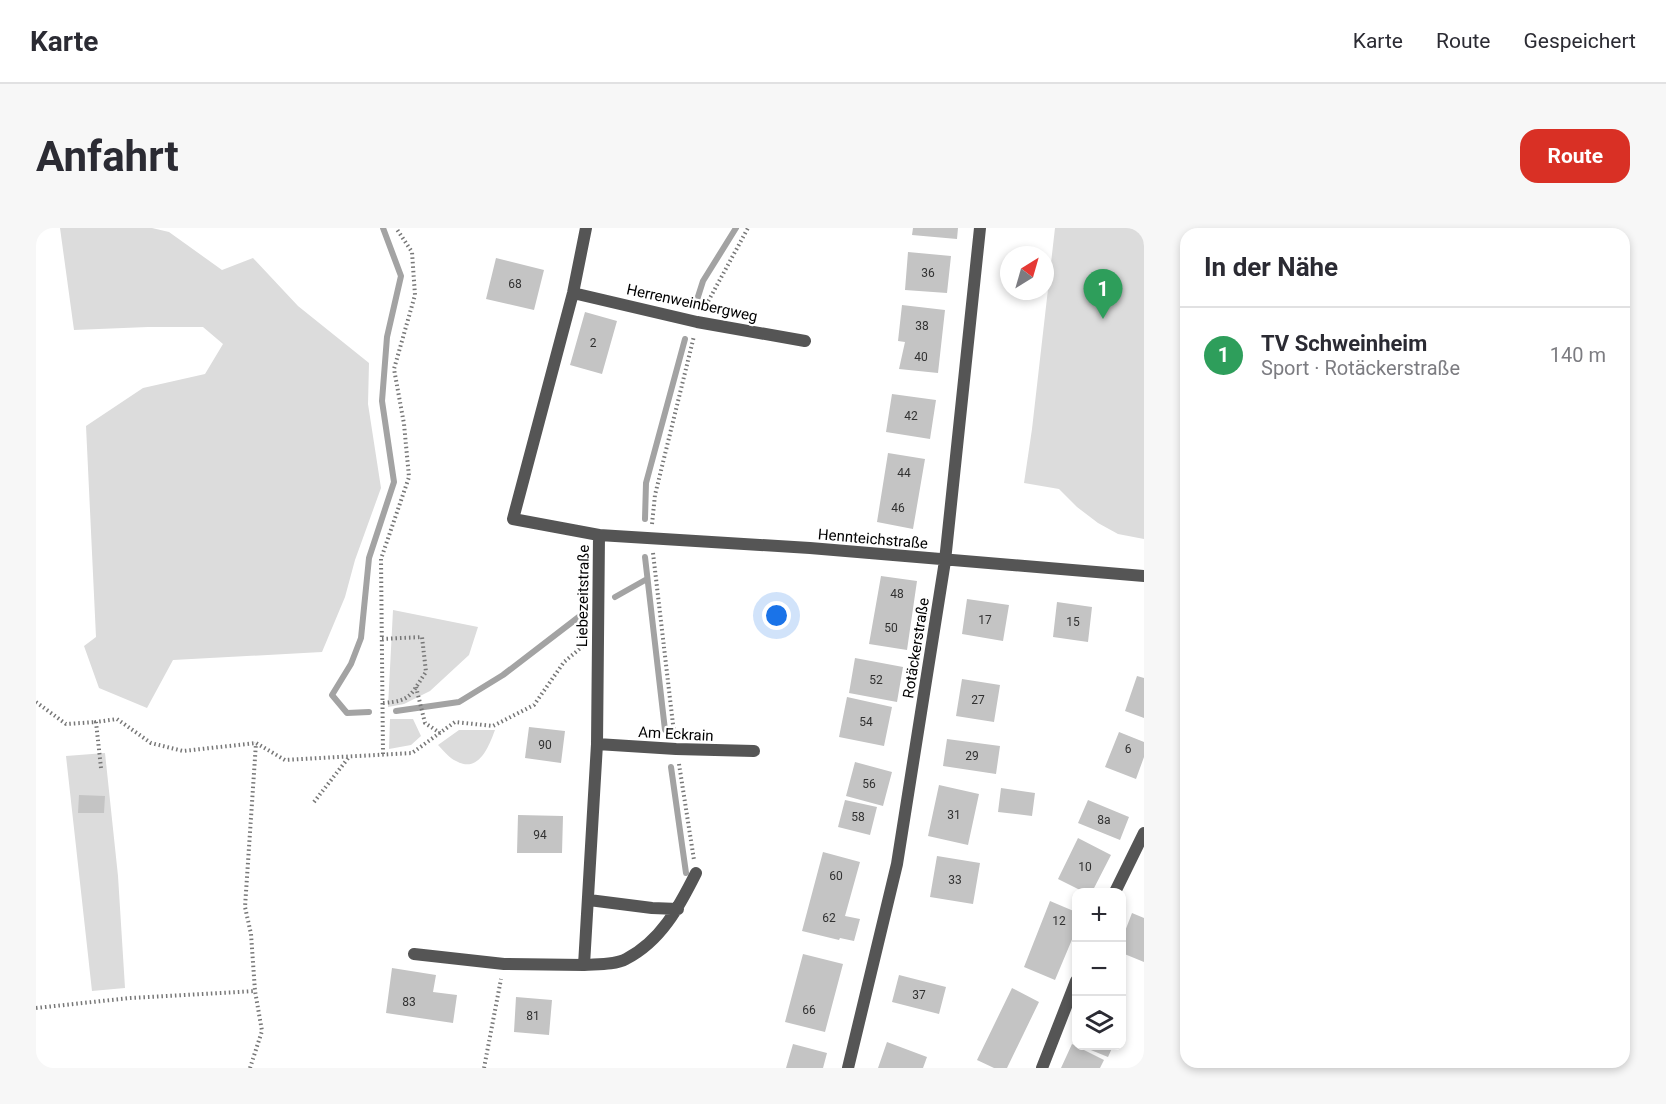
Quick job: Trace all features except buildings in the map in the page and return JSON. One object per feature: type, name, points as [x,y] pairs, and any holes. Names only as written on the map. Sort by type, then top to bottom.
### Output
[{"type":"street","name":"Liebezeitstraße","points":[[584,965],[597,744],[598,535],[513,519],[573,293],[586,228]]},
{"type":"street","name":"Rotäckerstraße","points":[[848,1068],[897,864],[945,561],[980,228]]},
{"type":"street","name":"Herrenweinbergweg","points":[[573,293],[698,322],[805,341]]},
{"type":"street","name":"Hennteichstraße","points":[[598,535],[810,548],[1144,576]]},
{"type":"street","name":"Am Eckrain","points":[[597,744],[754,752]]},
{"type":"street","points":[[1118,888],[1144,833]]},
{"type":"street","points":[[414,954],[504,964],[584,965],[624,960],[657,936],[678,909],[696,873]]},
{"type":"street","points":[[589,900],[678,909]]},
{"type":"street","points":[[1042,1068],[1072,993]]},
{"type":"path","points":[[383,754],[381,559],[409,477],[404,424],[394,369],[415,295],[412,252],[396,228]]},
{"type":"path","points":[[36,702],[66,724],[117,719],[151,743],[183,751],[256,743],[285,760],[412,753],[455,722],[493,726],[534,705],[564,662],[597,634]]},
{"type":"path","points":[[382,639],[422,637],[426,672],[408,698],[383,703]]},
{"type":"path","points":[[416,687],[425,723],[440,733]]},
{"type":"path","points":[[96,722],[101,768]]},
{"type":"path","points":[[250,1068],[262,1031],[255,991],[251,934],[245,907],[256,743]]},
{"type":"path","points":[[314,802],[350,756]]},
{"type":"path","points":[[484,1068],[504,964]]},
{"type":"path","points":[[36,1008],[130,998],[255,991]]},
{"type":"shaded area","points":[[60,228],[152,228],[169,232],[222,270],[253,258],[298,306],[369,363],[368,404],[381,488],[355,560],[345,597],[322,652],[173,660],[147,708],[99,688],[84,646],[96,637],[86,426],[143,388],[205,374],[223,344],[203,327],[74,330]]},
{"type":"shaded area","points":[[1055,228],[1144,228],[1144,539],[1118,534],[1098,523],[1059,489],[1024,483],[1047,300],[1054,300],[1053,246]]},
{"type":"shaded area","points":[[393,610],[478,627],[469,655],[430,691],[404,704],[388,707]]},
{"type":"shaded area","points":[[390,719],[413,719],[421,736],[411,745],[389,749]]},
{"type":"shaded area","points":[[459,730],[495,730],[482,756],[471,764],[456,761],[438,745]]},
{"type":"shaded area","points":[[105,753],[118,876],[125,988],[92,991],[66,756]]},
{"type":"waterway","points":[[369,712],[347,713],[332,695],[351,664],[361,638],[369,558],[394,482],[382,401],[387,337],[401,276],[383,228]]},
{"type":"waterway","points":[[696,303],[703,281],[736,228]]},
{"type":"waterway","points":[[645,519],[646,483],[685,339]]},
{"type":"waterway","points":[[645,557],[665,730]]},
{"type":"waterway","points":[[615,597],[647,579]]},
{"type":"waterway","points":[[396,711],[459,702],[503,675],[580,616]]},
{"type":"waterway","points":[[671,767],[686,873]]},
{"type":"place","name":"TV Schweinheim","points":[[1103,319]]}]
